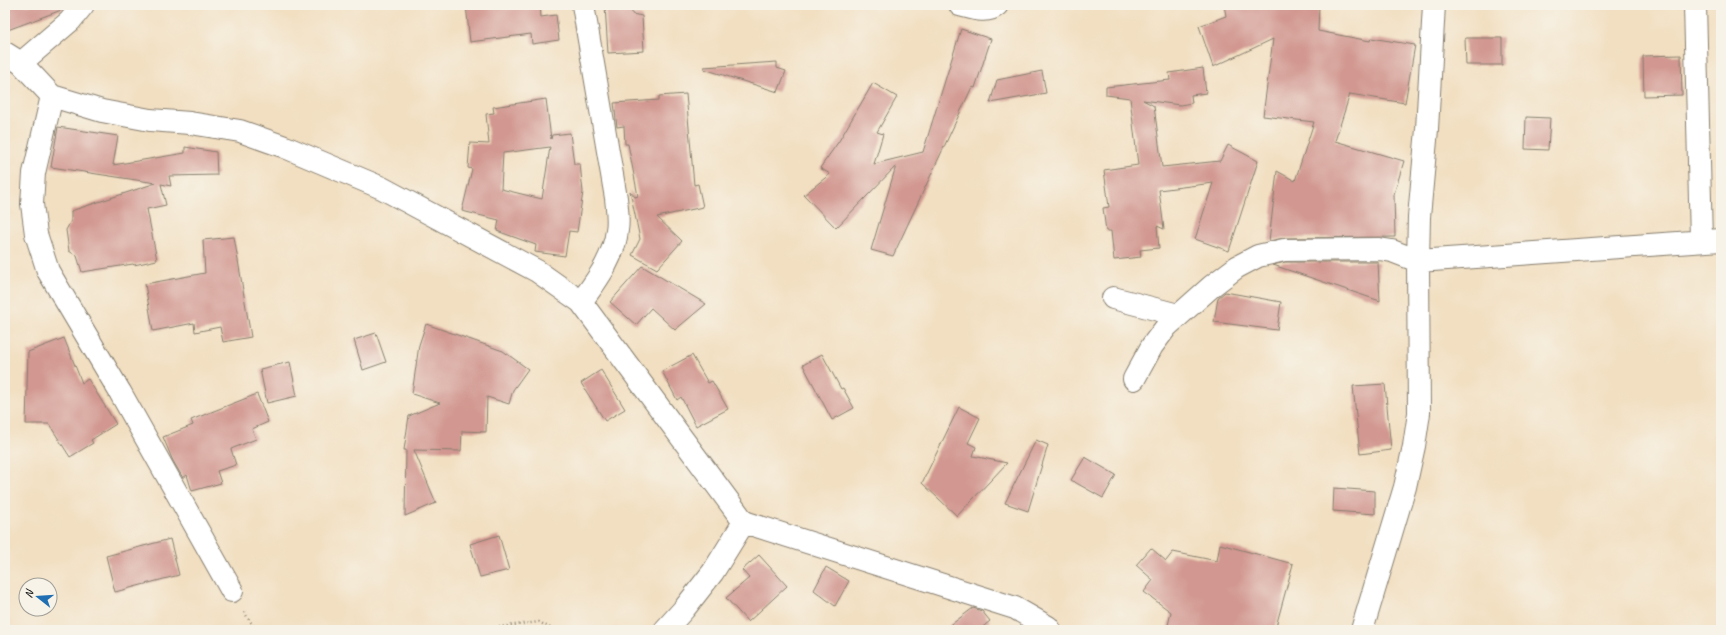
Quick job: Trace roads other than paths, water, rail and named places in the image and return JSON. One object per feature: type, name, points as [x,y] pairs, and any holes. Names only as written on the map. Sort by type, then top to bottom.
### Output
[{"type":"street","points":[[83,5],[70,21],[13,58],[52,96],[102,111],[150,120],[190,123],[232,130],[285,148],[382,188],[537,272],[581,302],[744,522],[1015,608],[1048,627],[1050,630]]},
{"type":"street","points":[[581,302],[601,274],[612,253],[617,230],[616,198],[583,5]]},
{"type":"street","points":[[960,5],[982,10],[993,9],[997,5]]},
{"type":"street","points":[[1362,630],[1405,487],[1414,446],[1419,413],[1419,218],[1427,129],[1434,5]]},
{"type":"street","points":[[1134,378],[1152,346],[1178,315],[1237,267],[1258,256],[1284,250],[1379,249],[1392,251],[1418,261],[1711,240],[1695,5]]},
{"type":"street","points":[[52,96],[34,173],[32,204],[36,234],[48,271],[120,392],[232,591]]},
{"type":"street","points":[[1113,298],[1178,315]]},
{"type":"street","points":[[665,630],[684,609],[713,572],[744,522]]}]
